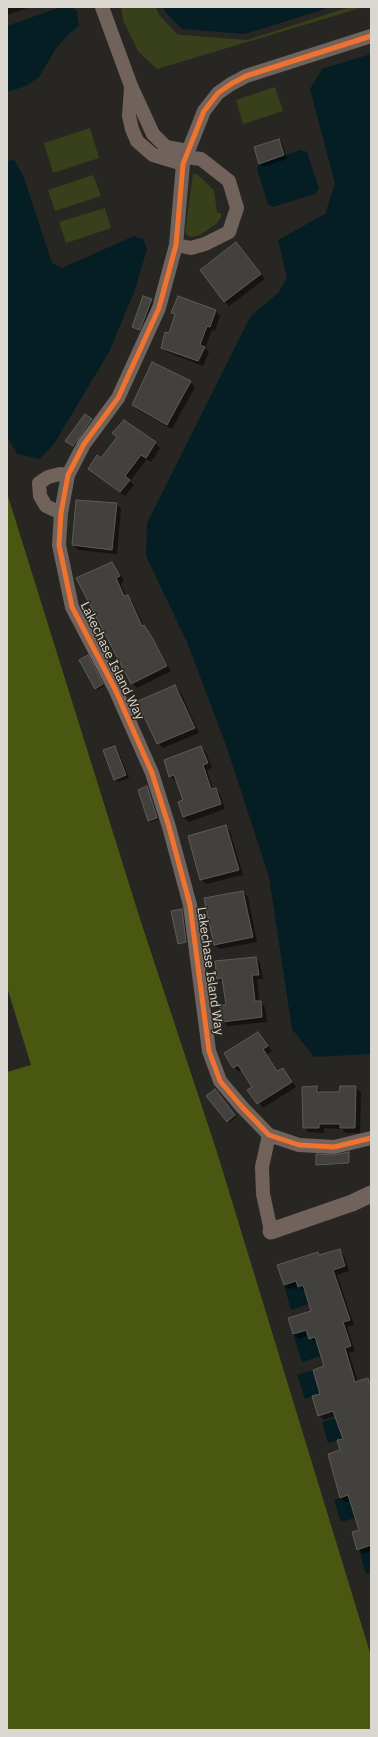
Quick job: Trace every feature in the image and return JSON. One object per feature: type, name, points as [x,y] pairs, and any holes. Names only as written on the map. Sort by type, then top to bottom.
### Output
[{"type":"street","points":[[102,7],[131,86],[130,116],[137,141],[153,155],[201,159],[230,181],[237,208],[229,232],[204,244],[191,248],[176,245]]},
{"type":"street","name":"Lakechase Island Way","points":[[371,36],[246,76],[218,93],[204,111],[186,157],[176,245],[159,308],[118,398],[84,444],[68,475],[61,513],[59,545],[72,607],[115,689],[152,774],[169,826],[190,905],[209,1050],[220,1081],[269,1135],[299,1145],[334,1147],[371,1138]]},
{"type":"street","points":[[61,513],[46,506],[40,496],[39,483],[48,477],[60,474],[68,475]]},
{"type":"street","points":[[269,1135],[262,1167],[263,1194],[271,1231],[352,1203],[371,1194]]},
{"type":"green space","points":[[121,7],[156,7],[159,15],[177,34],[247,40],[350,7],[364,7],[157,69],[138,51],[123,20]]},
{"type":"green space","points":[[275,87],[283,111],[243,124],[236,100]]},
{"type":"green space","points":[[90,128],[99,158],[53,173],[44,143]]},
{"type":"green space","points":[[193,174],[197,174],[214,190],[217,213],[221,213],[221,218],[216,224],[200,235],[192,237],[187,235],[185,232]]},
{"type":"green space","points":[[93,175],[101,196],[55,211],[48,190]]},
{"type":"green space","points":[[105,208],[111,228],[66,243],[59,222]]},
{"type":"green space","points":[[7,493],[140,919],[216,1149],[371,1656],[371,1730],[7,1730],[7,1072],[31,1065],[7,987]]},
{"type":"water","points":[[61,7],[72,7],[77,11],[79,26],[57,47],[39,77],[26,86],[7,92],[7,26]]},
{"type":"water","points":[[163,7],[331,7],[245,34],[182,29],[165,12]]},
{"type":"water","points":[[371,54],[371,1054],[314,1057],[292,1029],[269,877],[227,748],[187,642],[146,556],[147,523],[250,317],[279,292],[287,278],[278,240],[325,214],[335,184],[310,89],[322,69]]},
{"type":"water","points":[[300,150],[307,152],[319,188],[315,194],[273,207],[268,204],[257,169],[259,164]]},
{"type":"water","points":[[14,160],[23,175],[52,263],[62,268],[134,236],[143,239],[147,249],[135,290],[109,352],[54,444],[39,459],[17,454],[7,436],[7,161]]},
{"type":"water","points":[[296,1281],[298,1287],[303,1285],[309,1304],[291,1310],[284,1285]]},
{"type":"water","points":[[306,1330],[315,1337],[321,1356],[302,1362],[293,1334]]},
{"type":"water","points":[[313,1370],[320,1394],[305,1399],[297,1375]]},
{"type":"water","points":[[336,1418],[343,1439],[328,1443],[322,1422]]},
{"type":"water","points":[[348,1495],[355,1518],[341,1522],[334,1500]]},
{"type":"water","points":[[370,1545],[371,1573],[366,1574],[359,1549]]},
{"type":"building","points":[[279,139],[284,155],[259,164],[254,147]]},
{"type":"building","points":[[236,242],[261,274],[224,302],[200,270]]},
{"type":"building","points":[[143,296],[152,299],[140,330],[132,327]]},
{"type":"building","points":[[178,296],[216,310],[210,327],[207,326],[200,345],[205,347],[198,361],[161,348],[165,332],[169,333],[175,314],[171,313]]},
{"type":"building","points":[[152,362],[191,381],[167,425],[132,405]]},
{"type":"building","points":[[85,414],[92,419],[73,446],[65,441]]},
{"type":"building","points":[[124,420],[156,442],[146,458],[141,455],[125,476],[130,480],[120,492],[88,469],[97,455],[101,458],[117,437],[112,433]]},
{"type":"building","points":[[76,500],[117,503],[112,550],[72,545]]},
{"type":"building","points":[[112,562],[120,576],[116,578],[124,596],[128,595],[142,626],[144,625],[153,639],[167,666],[131,684],[76,578]]},
{"type":"building","points":[[88,655],[103,684],[95,689],[79,660]]},
{"type":"building","points":[[175,685],[195,728],[157,744],[140,708],[133,708],[131,704]]},
{"type":"building","points":[[115,746],[126,775],[114,780],[103,750]]},
{"type":"building","points":[[201,746],[208,763],[203,765],[211,789],[216,788],[221,804],[183,817],[178,802],[183,800],[174,775],[169,777],[164,760]]},
{"type":"building","points":[[147,786],[157,818],[148,821],[138,790]]},
{"type":"building","points":[[226,825],[239,870],[200,880],[188,836]]},
{"type":"building","points":[[243,891],[253,937],[214,945],[204,898]]},
{"type":"building","points":[[182,909],[186,942],[178,944],[171,911]]},
{"type":"building","points":[[256,957],[259,975],[252,975],[255,1001],[261,1001],[262,1017],[222,1022],[220,1005],[226,1005],[222,978],[217,979],[215,961]]},
{"type":"building","points":[[258,1032],[268,1046],[263,1049],[277,1071],[283,1068],[292,1082],[257,1104],[247,1090],[252,1087],[238,1065],[233,1068],[224,1053]]},
{"type":"building","points":[[317,1086],[317,1092],[339,1092],[340,1086],[356,1086],[355,1128],[340,1128],[340,1124],[319,1124],[319,1128],[303,1128],[302,1087]]},
{"type":"building","points":[[215,1089],[235,1115],[227,1122],[206,1096]]},
{"type":"building","points":[[349,1152],[349,1163],[316,1165],[316,1154],[334,1155]]},
{"type":"building","points":[[340,1249],[345,1266],[333,1270],[350,1320],[343,1322],[351,1346],[345,1348],[355,1382],[368,1378],[371,1388],[371,1545],[357,1550],[352,1532],[359,1530],[348,1495],[340,1498],[328,1454],[340,1450],[337,1440],[343,1439],[333,1411],[318,1416],[312,1396],[320,1394],[313,1370],[324,1366],[315,1337],[309,1339],[306,1330],[293,1334],[288,1318],[311,1311],[303,1285],[298,1287],[296,1281],[284,1285],[277,1265],[318,1252],[319,1255]]},
{"type":"cycle path","points":[[371,36],[246,76],[218,93],[204,111],[183,164],[176,245],[159,308],[118,398],[84,444],[68,475],[61,513],[59,545],[72,607],[115,689],[152,773],[169,827],[190,905],[209,1051],[220,1081],[269,1135],[299,1145],[334,1147],[371,1138]]}]
